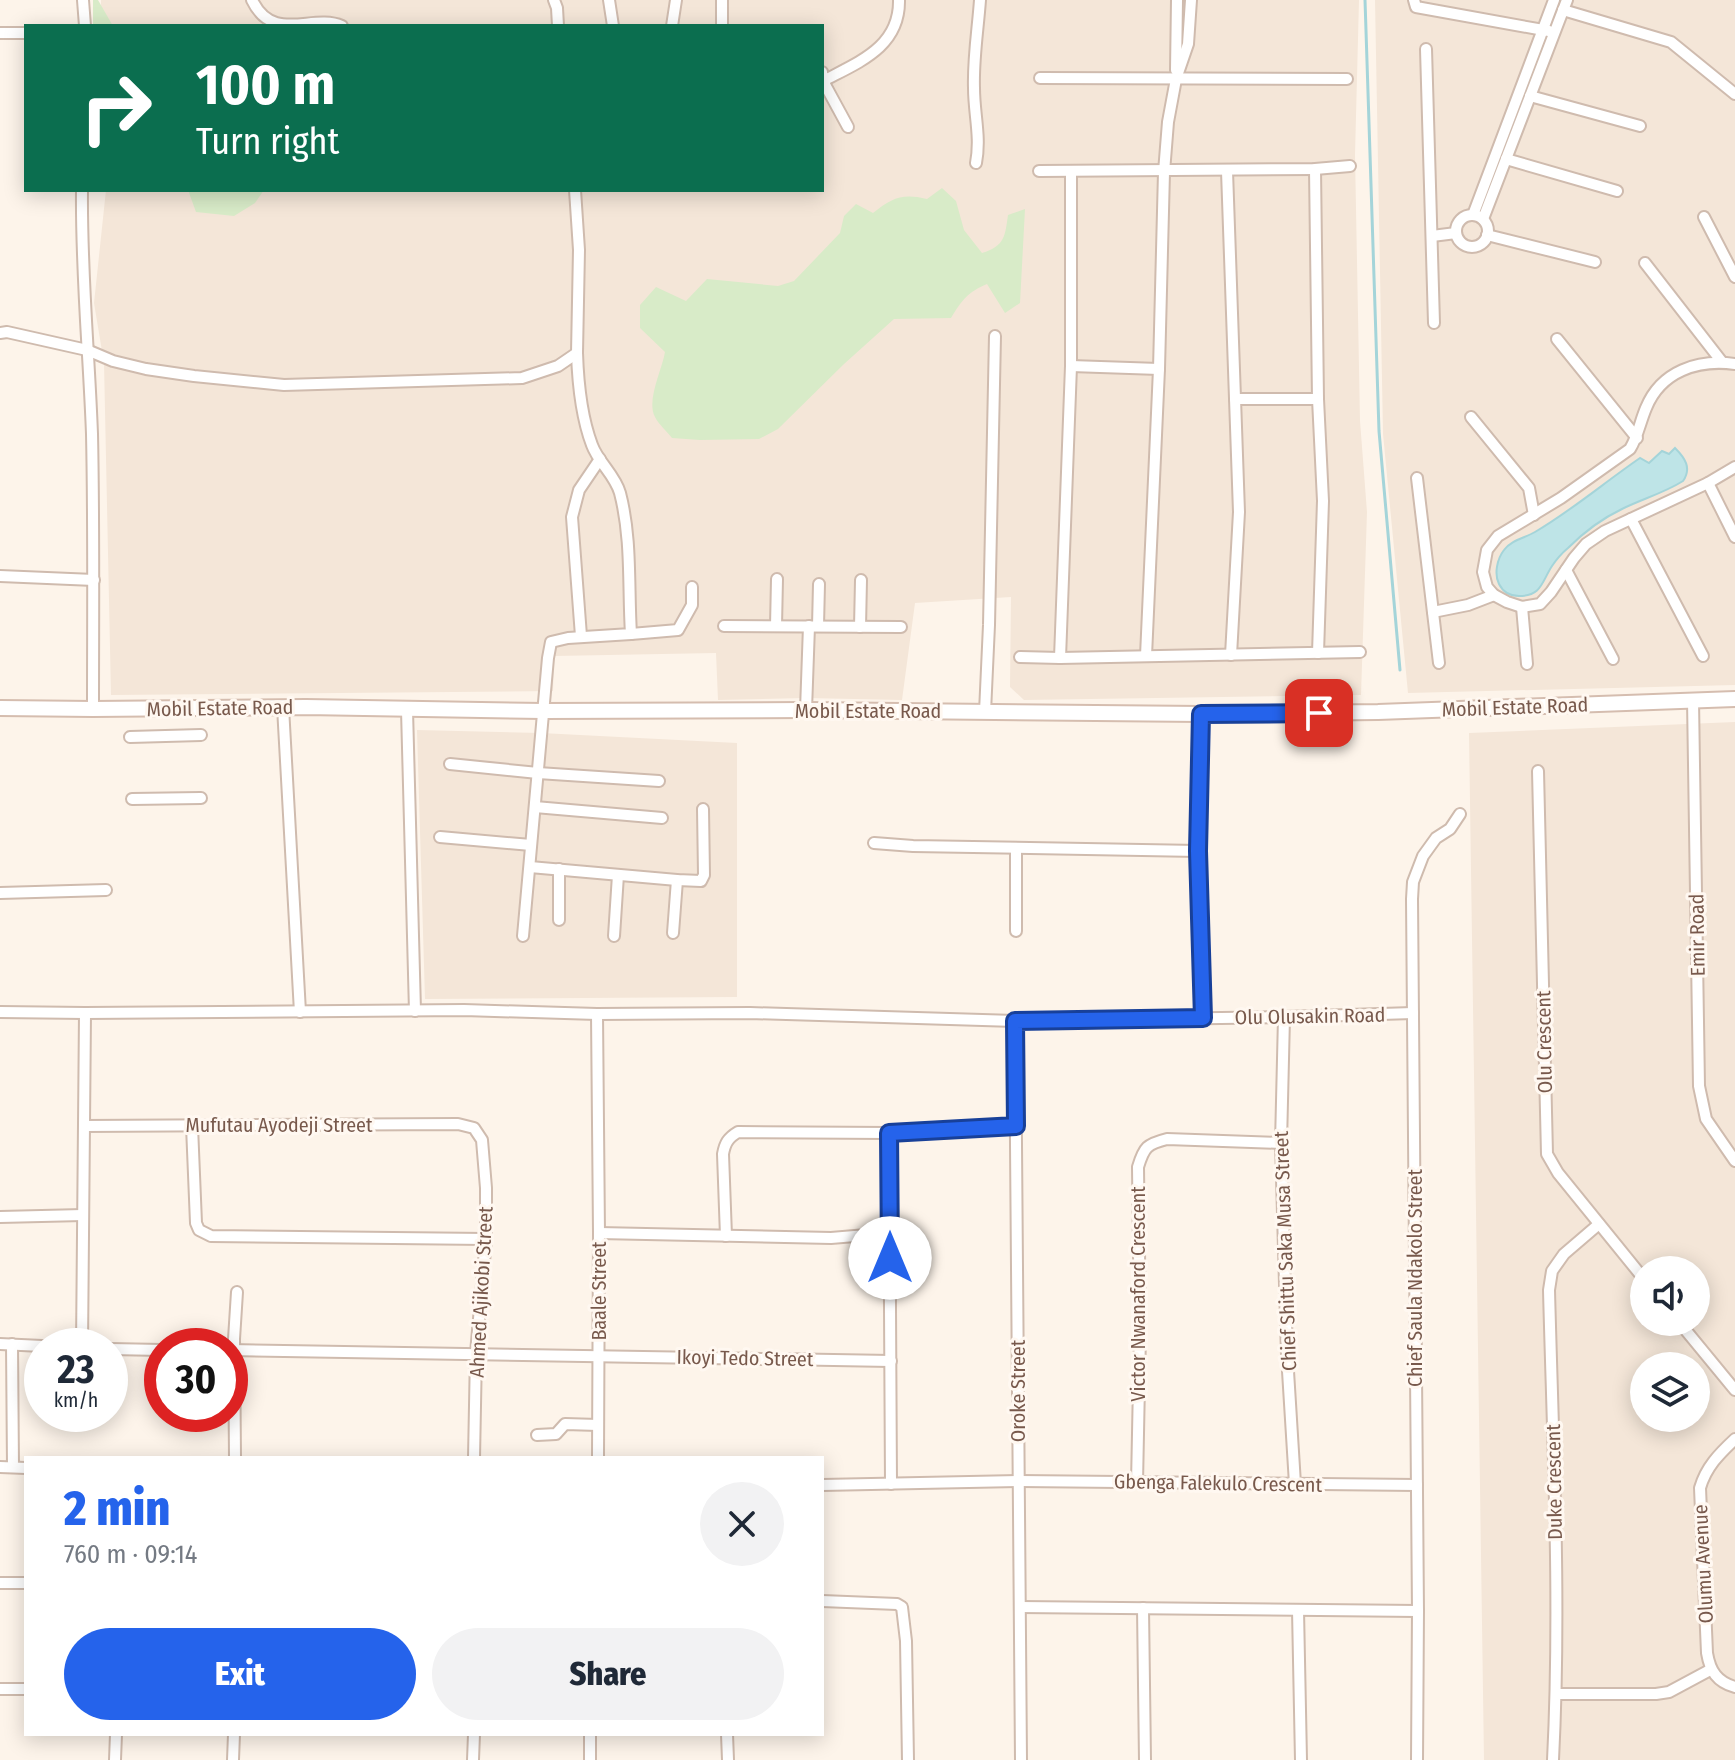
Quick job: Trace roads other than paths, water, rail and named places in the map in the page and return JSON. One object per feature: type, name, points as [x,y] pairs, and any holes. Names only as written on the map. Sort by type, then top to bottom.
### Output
[{"type":"main road","name":"Mobil Estate Road","points":[[0,708],[283,707],[1201,714],[1378,712],[1735,699]]},
{"type":"street","points":[[83,0],[85,24]]},
{"type":"street","points":[[252,0],[266,18],[288,24]]},
{"type":"street","points":[[554,0],[558,24]]},
{"type":"street","points":[[609,0],[613,24]]},
{"type":"street","points":[[672,24],[676,0]]},
{"type":"street","points":[[722,0],[722,24]]},
{"type":"street","points":[[824,76],[873,54],[894,29],[899,0]]},
{"type":"street","points":[[976,163],[979,149],[974,62],[980,0]]},
{"type":"street","points":[[1176,79],[1177,0]]},
{"type":"street","points":[[1146,656],[1164,172],[1168,122],[1176,79],[1188,44],[1191,0]]},
{"type":"street","points":[[1414,0],[1416,7],[1555,32]]},
{"type":"street","points":[[1478,217],[1554,0]]},
{"type":"street","points":[[1478,217],[1506,159],[1565,5],[1671,42],[1735,94]]},
{"type":"street","points":[[305,24],[326,21],[336,24]]},
{"type":"street","points":[[0,33],[24,33]]},
{"type":"street","points":[[1426,49],[1434,323]]},
{"type":"street","points":[[824,78],[848,127]]},
{"type":"street","points":[[1040,78],[1347,79]]},
{"type":"street","points":[[1530,96],[1640,126]]},
{"type":"street","points":[[1506,159],[1617,191]]},
{"type":"street","points":[[1039,171],[1227,171],[1350,166]]},
{"type":"street","points":[[1315,169],[1318,399],[1323,501],[1318,653]]},
{"type":"street","points":[[1227,171],[1239,512],[1231,655]]},
{"type":"street","points":[[1060,658],[1071,366],[1071,172]]},
{"type":"street","points":[[82,192],[82,277],[92,432],[93,709]]},
{"type":"street","points":[[575,192],[579,250],[578,383],[592,447],[618,488],[625,515],[630,555],[631,634]]},
{"type":"street","points":[[1467,215],[1478,217],[1488,229],[1487,235],[1481,244],[1471,247],[1461,243],[1456,233],[1458,222],[1467,215]]},
{"type":"street","points":[[1704,217],[1735,277]]},
{"type":"street","points":[[1432,236],[1456,233]]},
{"type":"street","points":[[1487,235],[1595,262]]},
{"type":"street","points":[[1645,263],[1722,362]]},
{"type":"street","points":[[0,333],[87,350],[113,361],[146,369],[284,385],[522,378],[558,366],[577,353]]},
{"type":"street","points":[[985,712],[995,336]]},
{"type":"street","points":[[1557,339],[1637,438]]},
{"type":"street","points":[[1735,364],[1722,362],[1690,366],[1668,379],[1655,391],[1630,449],[1561,498],[1498,536],[1487,550],[1483,572],[1487,587],[1494,595],[1522,607],[1540,604],[1586,544],[1605,531],[1708,483],[1735,467]]},
{"type":"street","points":[[1071,366],[1159,369]]},
{"type":"street","points":[[1235,399],[1318,399]]},
{"type":"street","points":[[1471,417],[1529,488],[1534,515]]},
{"type":"street","points":[[581,636],[572,517],[579,490],[600,459]]},
{"type":"street","points":[[1417,478],[1439,663]]},
{"type":"street","points":[[1708,483],[1735,537]]},
{"type":"street","points":[[1631,519],[1703,656]]},
{"type":"street","points":[[1566,570],[1613,659]]},
{"type":"street","points":[[0,576],[94,580]]},
{"type":"street","points":[[776,626],[777,579]]},
{"type":"street","points":[[860,627],[861,580]]},
{"type":"street","points":[[806,710],[819,584]]},
{"type":"street","points":[[523,936],[551,642],[581,636],[673,632],[678,630],[690,612],[692,587]]},
{"type":"street","points":[[1433,612],[1468,605],[1494,595]]},
{"type":"street","points":[[1522,607],[1527,664]]},
{"type":"street","points":[[724,626],[901,627]]},
{"type":"street","points":[[1020,657],[1360,652]]},
{"type":"street","name":"Emir Road","points":[[1693,700],[1699,1086],[1706,1119],[1735,1161]]},
{"type":"street","points":[[283,707],[300,1012]]},
{"type":"street","points":[[407,710],[415,1011]]},
{"type":"street","points":[[1201,714],[1198,851],[1203,1018]]},
{"type":"street","points":[[130,737],[201,735]]},
{"type":"street","points":[[450,764],[659,781]]},
{"type":"street","name":"Olu Crescent","points":[[1538,771],[1547,1154],[1558,1173],[1630,1262]]},
{"type":"street","points":[[132,799],[201,798]]},
{"type":"street","points":[[535,807],[662,818]]},
{"type":"street","points":[[530,867],[701,881],[704,875],[703,809]]},
{"type":"street","name":"Chief Saula Ndakolo Street","points":[[1417,1760],[1413,882],[1423,856],[1436,838],[1450,829],[1460,814]]},
{"type":"street","points":[[440,837],[531,845]]},
{"type":"street","points":[[874,843],[1198,851]]},
{"type":"street","points":[[1016,848],[1016,931]]},
{"type":"street","points":[[559,869],[559,920]]},
{"type":"street","points":[[614,936],[618,875]]},
{"type":"street","points":[[673,933],[677,880]]},
{"type":"street","points":[[0,893],[106,890]]},
{"type":"street","name":"Olu Olusakin Road","points":[[0,1012],[464,1010],[597,1014],[750,1013],[1015,1021],[1413,1013]]},
{"type":"street","points":[[82,1328],[85,1013]]},
{"type":"street","name":"Baale Street","points":[[597,1014],[598,1456]]},
{"type":"street","name":"Chief Shittu Saka Musa Street","points":[[1284,1017],[1281,1143],[1287,1355],[1295,1484]]},
{"type":"street","name":"Oroke Street","points":[[1015,1021],[1021,1760]]},
{"type":"street","name":"Mufutau Ayodeji Street","points":[[84,1126],[458,1124],[474,1128]]},
{"type":"street","points":[[192,1126],[196,1223],[199,1230],[211,1236],[486,1239]]},
{"type":"street","points":[[726,1236],[723,1154],[728,1139],[738,1132],[889,1133],[1016,1126]]},
{"type":"street","name":"Ahmed Ajikobi Street","points":[[474,1128],[482,1140],[486,1188],[486,1239],[476,1353],[474,1456]]},
{"type":"street","points":[[889,1133],[891,1484]]},
{"type":"street","name":"Victor Nwanaford Crescent","points":[[1137,1483],[1140,1334],[1138,1167],[1143,1150],[1167,1139],[1281,1143]]},
{"type":"street","points":[[0,1217],[83,1215]]},
{"type":"street","name":"Duke Crescent","points":[[1553,1760],[1557,1694],[1549,1290],[1552,1271],[1564,1254],[1599,1224]]},
{"type":"street","points":[[599,1233],[831,1238],[890,1233]]},
{"type":"street","points":[[234,1328],[237,1292]]},
{"type":"street","points":[[1691,1336],[1735,1390]]},
{"type":"street","points":[[6,1344],[13,1467]]},
{"type":"street","name":"Ikoyi Tedo Street","points":[[248,1350],[891,1361]]},
{"type":"street","points":[[537,1435],[556,1434],[565,1424],[598,1425]]},
{"type":"street","points":[[234,1432],[235,1456]]},
{"type":"street","name":"Olumu Avenue","points":[[1710,1670],[1700,1488],[1705,1473],[1719,1453],[1735,1439]]},
{"type":"street","points":[[0,1467],[24,1468]]},
{"type":"street","name":"Gbenga Falekulo Crescent","points":[[824,1485],[1019,1481],[1417,1485]]},
{"type":"street","points":[[0,1583],[24,1583]]},
{"type":"street","points":[[824,1601],[897,1604],[902,1607],[906,1641],[908,1760]]},
{"type":"street","points":[[1020,1607],[1418,1611]]},
{"type":"street","points":[[1143,1608],[1145,1760]]},
{"type":"street","points":[[1298,1610],[1301,1760]]},
{"type":"street","points":[[1557,1694],[1669,1692],[1710,1670],[1727,1685],[1735,1687]]},
{"type":"street","points":[[0,1689],[24,1689]]},
{"type":"street","points":[[115,1760],[116,1736]]},
{"type":"street","points":[[233,1760],[234,1736]]},
{"type":"street","points":[[473,1760],[474,1736]]},
{"type":"street","points":[[590,1736],[590,1760]]},
{"type":"street","points":[[727,1736],[728,1760]]},
{"type":"water","points":[[1675,448],[1686,463],[1687,472],[1683,481],[1622,509],[1594,526],[1559,557],[1540,587],[1532,593],[1516,596],[1503,589],[1497,580],[1497,567],[1502,554],[1514,541],[1562,515],[1640,458],[1649,463],[1662,451],[1669,454]]},
{"type":"waterway","points":[[1365,0],[1379,431],[1400,670]]}]
